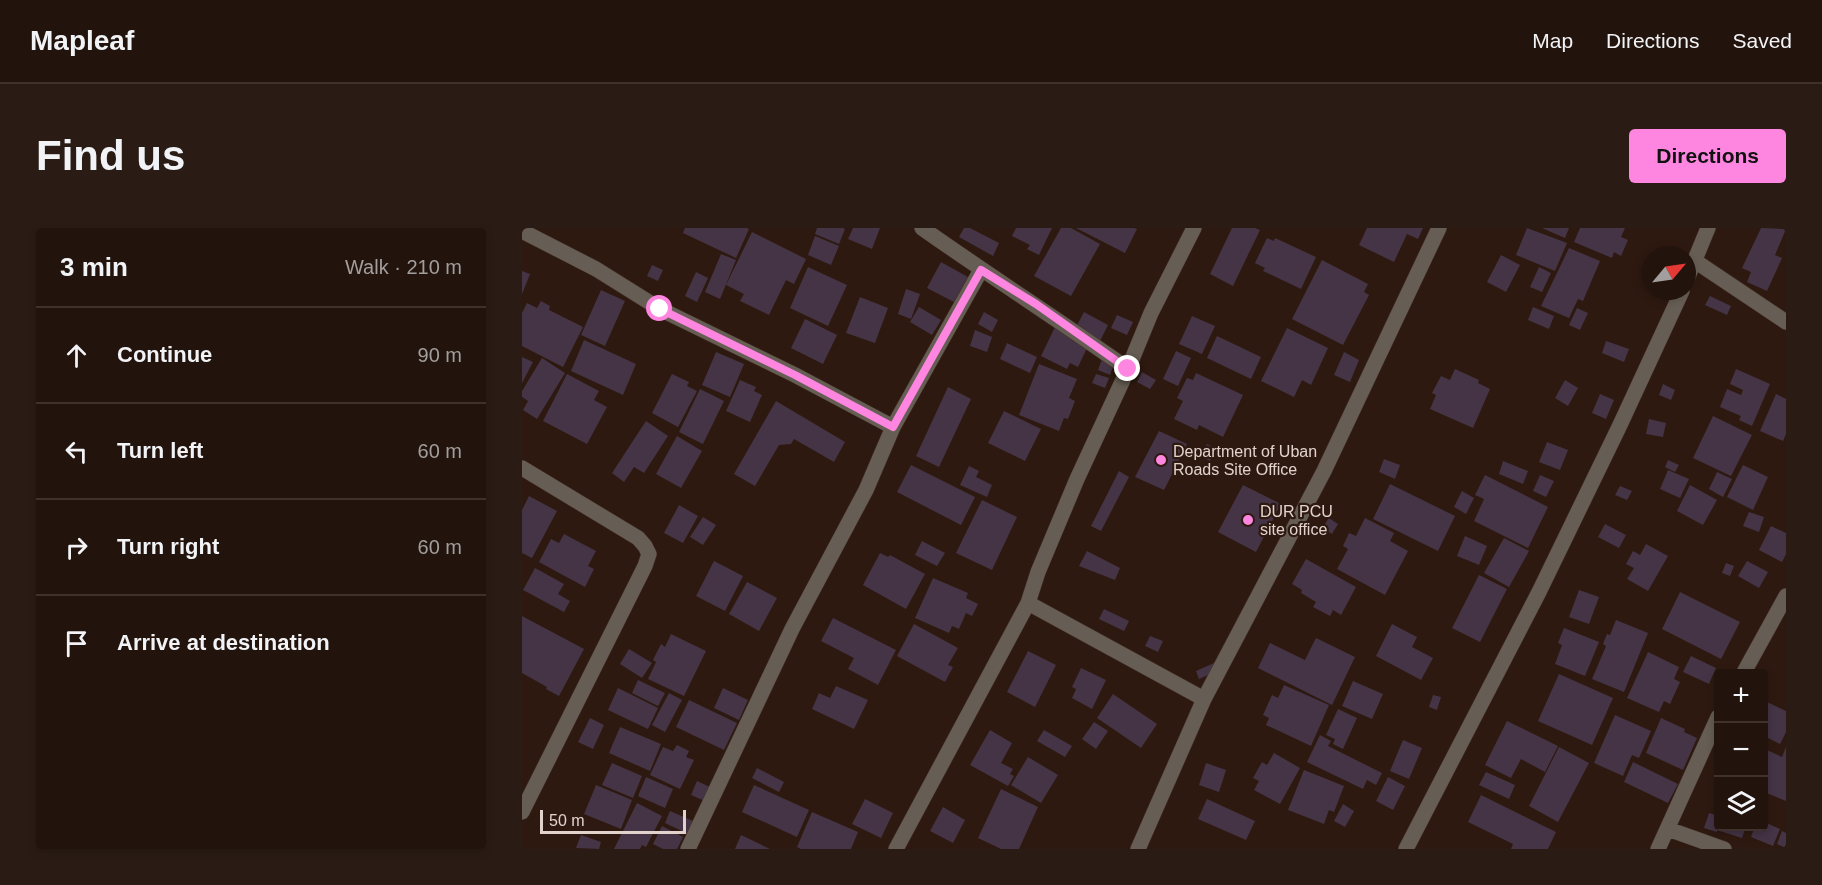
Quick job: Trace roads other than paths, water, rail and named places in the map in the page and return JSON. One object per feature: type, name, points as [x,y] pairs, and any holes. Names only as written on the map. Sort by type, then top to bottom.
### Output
[{"type":"street","points":[[896,849],[1028,603],[1038,572],[1077,479],[1151,313],[1194,228]]},
{"type":"street","points":[[1138,849],[1204,699],[1324,471],[1438,228]]},
{"type":"street","points":[[1696,258],[1708,228]]},
{"type":"street","points":[[929,230],[981,270],[1036,304],[1128,369]]},
{"type":"street","points":[[522,231],[596,269],[660,309],[795,375],[893,427]]},
{"type":"street","points":[[1696,262],[1786,322]]},
{"type":"street","points":[[688,849],[792,629],[866,490],[893,427],[981,270]]},
{"type":"street","points":[[1406,849],[1539,592],[1678,300]]},
{"type":"street","points":[[522,468],[638,538],[649,554],[522,812]]},
{"type":"street","points":[[1746,669],[1785,602]]},
{"type":"street","points":[[1028,603],[1204,699]]},
{"type":"street","points":[[1658,849],[1716,723]]},
{"type":"street","points":[[1668,829],[1724,849]]},
{"type":"place","name":"Department of Uban Roads Site Office","points":[[1161,460]]},
{"type":"place","name":"DUR PCU site office","points":[[1248,520]]}]
